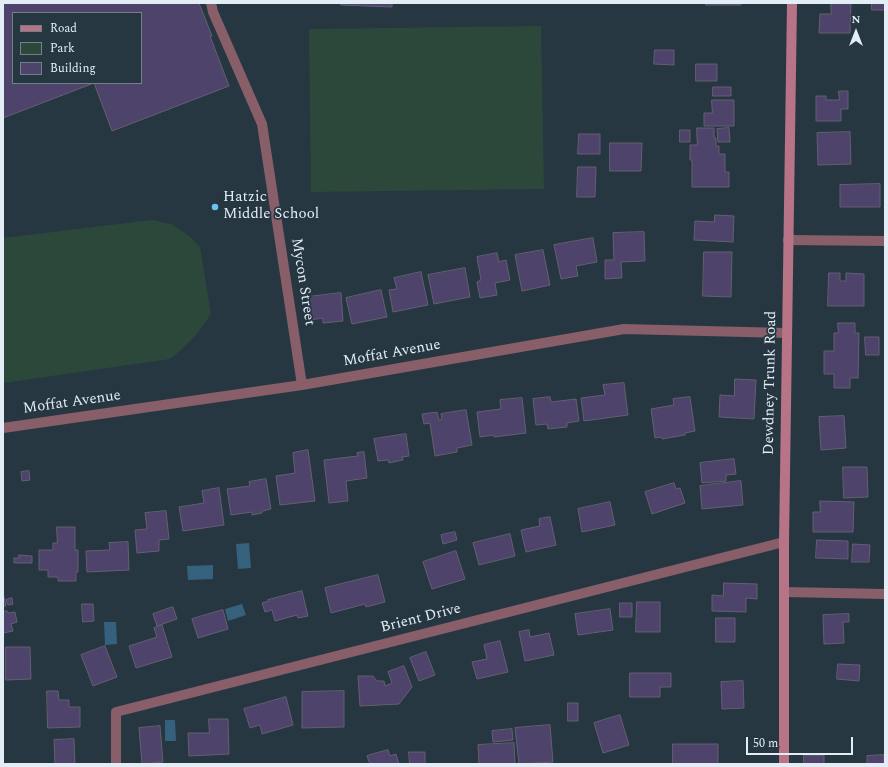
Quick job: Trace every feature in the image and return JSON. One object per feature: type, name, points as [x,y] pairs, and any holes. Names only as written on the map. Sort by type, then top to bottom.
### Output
[{"type":"main road","name":"Dewdney Trunk Road","points":[[784,764],[786,333],[792,3]]},
{"type":"street","name":"Mycon Street","points":[[211,3],[213,12],[262,124],[302,385]]},
{"type":"street","points":[[788,240],[885,241]]},
{"type":"street","name":"Moffat Avenue","points":[[3,428],[302,385],[624,329],[786,333]]},
{"type":"street","name":"Brient Drive","points":[[116,764],[116,712],[784,542]]},
{"type":"street","points":[[784,592],[885,594]]},
{"type":"green space","points":[[541,26],[544,189],[311,192],[309,29]]},
{"type":"green space","points":[[152,220],[171,224],[188,235],[200,247],[211,314],[193,338],[170,359],[3,383],[3,238]]},
{"type":"water","points":[[249,543],[251,568],[238,569],[236,544]]},
{"type":"water","points":[[213,565],[213,579],[188,580],[187,566]]},
{"type":"water","points":[[242,604],[246,615],[228,621],[225,609]]},
{"type":"water","points":[[104,622],[116,622],[117,644],[105,645]]},
{"type":"water","points":[[165,720],[175,720],[176,741],[165,741]]},
{"type":"building","points":[[3,3],[199,3],[229,86],[112,131],[94,84],[142,84],[142,12],[12,12],[12,84],[91,84],[3,118]]},
{"type":"building","points":[[342,3],[392,3],[392,7],[341,5]]},
{"type":"building","points":[[706,3],[741,3],[741,5],[706,5]]},
{"type":"building","points":[[831,3],[851,3],[850,33],[819,33],[820,14],[831,14]]},
{"type":"building","points":[[872,3],[885,3],[885,10],[872,10]]},
{"type":"building","points":[[655,50],[674,50],[674,65],[654,64]]},
{"type":"building","points":[[696,64],[717,64],[717,81],[696,81]]},
{"type":"building","points":[[713,87],[731,87],[731,96],[713,96]]},
{"type":"building","points":[[839,91],[848,91],[848,109],[841,109],[841,121],[816,121],[816,96],[826,96],[826,100],[839,100]]},
{"type":"building","points":[[712,100],[734,100],[734,126],[704,126],[704,113],[712,113]]},
{"type":"building","points":[[697,128],[714,128],[714,138],[716,138],[716,146],[719,146],[719,154],[725,154],[725,172],[729,172],[729,187],[692,187],[692,160],[690,160],[690,145],[697,145]]},
{"type":"building","points":[[729,128],[730,142],[718,142],[717,129]]},
{"type":"building","points":[[680,130],[690,130],[690,142],[680,142]]},
{"type":"building","points":[[850,132],[851,164],[818,165],[817,133]]},
{"type":"building","points":[[579,134],[600,134],[600,154],[578,154]]},
{"type":"building","points":[[610,143],[642,143],[641,171],[610,171]]},
{"type":"building","points":[[578,167],[596,167],[595,197],[577,197]]},
{"type":"building","points":[[880,184],[880,207],[840,207],[840,185]]},
{"type":"building","points":[[715,215],[734,216],[733,242],[694,240],[695,221],[714,222]]},
{"type":"building","points":[[644,232],[645,261],[621,262],[622,278],[605,279],[605,260],[614,260],[613,233]]},
{"type":"building","points":[[593,238],[597,262],[576,266],[578,276],[561,279],[554,245]]},
{"type":"building","points":[[543,250],[550,285],[522,291],[515,255]]},
{"type":"building","points":[[704,252],[732,252],[731,297],[703,296]]},
{"type":"building","points":[[497,253],[499,262],[506,260],[510,280],[495,283],[497,295],[480,298],[477,282],[481,280],[477,257]]},
{"type":"building","points":[[465,268],[470,297],[434,304],[428,275]]},
{"type":"building","points":[[421,272],[428,305],[393,312],[389,290],[397,289],[394,278]]},
{"type":"building","points":[[829,273],[840,273],[840,281],[846,281],[846,273],[864,274],[864,306],[828,306]]},
{"type":"building","points":[[381,290],[387,317],[352,324],[346,298]]},
{"type":"building","points":[[341,293],[343,321],[323,323],[323,318],[310,320],[308,297]]},
{"type":"building","points":[[838,323],[855,323],[855,333],[859,333],[858,378],[850,378],[850,388],[834,388],[834,374],[824,374],[824,351],[834,351],[834,333],[838,333]]},
{"type":"building","points":[[865,337],[879,337],[879,355],[866,355]]},
{"type":"building","points":[[735,379],[756,380],[754,419],[719,417],[720,395],[734,396]]},
{"type":"building","points":[[624,383],[628,415],[584,421],[581,398],[605,395],[603,385]]},
{"type":"building","points":[[550,397],[551,402],[576,399],[579,421],[567,423],[567,427],[548,429],[547,424],[536,425],[533,399]]},
{"type":"building","points":[[690,397],[695,431],[685,433],[685,435],[662,439],[662,437],[655,438],[651,409],[674,405],[673,399]]},
{"type":"building","points":[[522,398],[526,433],[494,437],[494,435],[480,437],[477,412],[501,409],[500,400]]},
{"type":"building","points":[[466,410],[472,445],[457,448],[457,452],[435,456],[430,423],[424,424],[422,414],[437,412],[439,420],[442,419],[441,414]]},
{"type":"building","points":[[844,416],[846,448],[821,450],[819,417]]},
{"type":"building","points":[[406,434],[409,456],[402,457],[403,460],[389,463],[388,460],[378,461],[374,439]]},
{"type":"building","points":[[308,450],[315,501],[280,505],[276,476],[295,473],[293,453]]},
{"type":"building","points":[[364,452],[367,478],[346,481],[348,501],[329,503],[324,460],[358,456],[357,453]]},
{"type":"building","points":[[734,459],[736,474],[726,475],[726,481],[702,483],[700,463]]},
{"type":"building","points":[[843,467],[867,467],[868,497],[844,498]]},
{"type":"building","points":[[29,471],[30,480],[22,481],[21,472]]},
{"type":"building","points":[[266,479],[271,509],[252,515],[252,512],[231,515],[227,489],[250,486],[249,482]]},
{"type":"building","points":[[741,481],[743,505],[702,509],[700,486]]},
{"type":"building","points":[[674,483],[676,489],[680,488],[685,503],[652,514],[645,492]]},
{"type":"building","points":[[219,488],[224,525],[183,531],[179,507],[204,503],[202,491]]},
{"type":"building","points":[[820,501],[854,502],[853,532],[813,532],[813,512],[820,512]]},
{"type":"building","points":[[610,502],[615,525],[582,532],[578,509]]},
{"type":"building","points":[[166,511],[169,539],[159,540],[159,551],[137,553],[135,530],[147,529],[145,513]]},
{"type":"building","points":[[550,517],[556,545],[526,552],[521,530],[540,526],[539,519]]},
{"type":"building","points":[[57,527],[75,527],[75,550],[78,550],[78,572],[76,572],[76,581],[58,581],[58,577],[48,577],[48,570],[39,570],[39,550],[53,550],[53,543],[57,543]]},
{"type":"building","points":[[455,532],[457,540],[443,544],[441,535]]},
{"type":"building","points":[[510,534],[515,556],[479,565],[473,543]]},
{"type":"building","points":[[817,540],[848,541],[848,559],[816,558]]},
{"type":"building","points":[[128,542],[129,570],[87,572],[86,551],[110,550],[109,543]]},
{"type":"building","points":[[853,544],[870,545],[869,562],[852,562]]},
{"type":"building","points":[[456,551],[465,579],[432,589],[423,562]]},
{"type":"building","points":[[19,555],[32,556],[32,563],[14,563],[14,558],[19,558]]},
{"type":"building","points":[[378,575],[385,602],[366,607],[365,604],[331,613],[325,588]]},
{"type":"building","points":[[724,583],[757,584],[757,599],[746,598],[746,612],[712,611],[712,595],[723,596]]},
{"type":"building","points":[[302,591],[308,616],[298,618],[297,615],[275,621],[272,610],[265,612],[262,603]]},
{"type":"building","points":[[3,593],[6,606],[3,606]]},
{"type":"building","points":[[12,598],[13,604],[8,605],[6,600]]},
{"type":"building","points":[[637,602],[660,602],[660,632],[636,632]]},
{"type":"building","points":[[620,603],[632,603],[632,617],[620,617]]},
{"type":"building","points":[[82,604],[93,604],[94,621],[83,622]]},
{"type":"building","points":[[173,607],[177,619],[157,626],[153,614]]},
{"type":"building","points":[[610,609],[613,630],[578,635],[575,614]]},
{"type":"building","points":[[223,610],[228,629],[198,638],[192,619]]},
{"type":"building","points":[[7,611],[8,613],[15,612],[17,622],[11,624],[13,631],[3,633],[3,612]]},
{"type":"building","points":[[849,614],[849,622],[843,622],[844,643],[824,644],[823,615]]},
{"type":"building","points":[[716,618],[735,618],[735,642],[716,642]]},
{"type":"building","points":[[162,625],[172,657],[136,668],[129,646],[157,637],[154,628]]},
{"type":"building","points":[[529,630],[530,637],[549,633],[554,655],[525,661],[519,632]]},
{"type":"building","points":[[500,641],[508,672],[477,679],[472,662],[487,659],[484,645]]},
{"type":"building","points":[[105,646],[117,677],[93,686],[81,655]]},
{"type":"building","points":[[6,647],[30,647],[31,679],[6,680]]},
{"type":"building","points":[[426,652],[435,675],[419,681],[410,658]]},
{"type":"building","points":[[838,664],[860,665],[859,681],[837,679]]},
{"type":"building","points":[[404,666],[412,687],[399,704],[360,706],[358,676],[373,676],[377,681],[384,681],[385,686],[392,683],[388,672]]},
{"type":"building","points":[[630,673],[671,673],[671,687],[660,687],[660,697],[630,697]]},
{"type":"building","points":[[743,681],[744,708],[722,709],[721,682]]},
{"type":"building","points":[[47,691],[58,691],[59,700],[69,700],[69,707],[80,707],[80,727],[48,728]]},
{"type":"building","points":[[344,691],[344,727],[302,728],[302,692]]},
{"type":"building","points":[[286,697],[293,725],[262,734],[260,725],[250,728],[244,709]]},
{"type":"building","points":[[568,703],[578,703],[578,721],[568,721]]},
{"type":"building","points":[[620,715],[629,745],[603,753],[594,723]]},
{"type":"building","points":[[209,719],[228,719],[229,754],[189,756],[188,733],[209,733]]},
{"type":"building","points":[[550,725],[553,762],[519,764],[515,728]]},
{"type":"building","points":[[160,726],[163,762],[142,764],[139,728]]},
{"type":"building","points":[[512,729],[513,740],[493,742],[492,731]]},
{"type":"building","points":[[74,739],[75,764],[55,764],[54,740]]},
{"type":"building","points":[[514,743],[515,764],[479,764],[478,745]]},
{"type":"building","points":[[673,744],[718,744],[718,764],[673,764]]},
{"type":"building","points":[[388,750],[390,756],[396,754],[399,764],[370,764],[367,756]]},
{"type":"building","points":[[409,752],[425,752],[425,764],[410,764]]},
{"type":"building","points":[[804,755],[824,755],[824,764],[804,764]]},
{"type":"building","points":[[884,755],[884,764],[867,764],[867,756]]},
{"type":"place","name":"Hatzic Middle School","points":[[215,207]]}]
